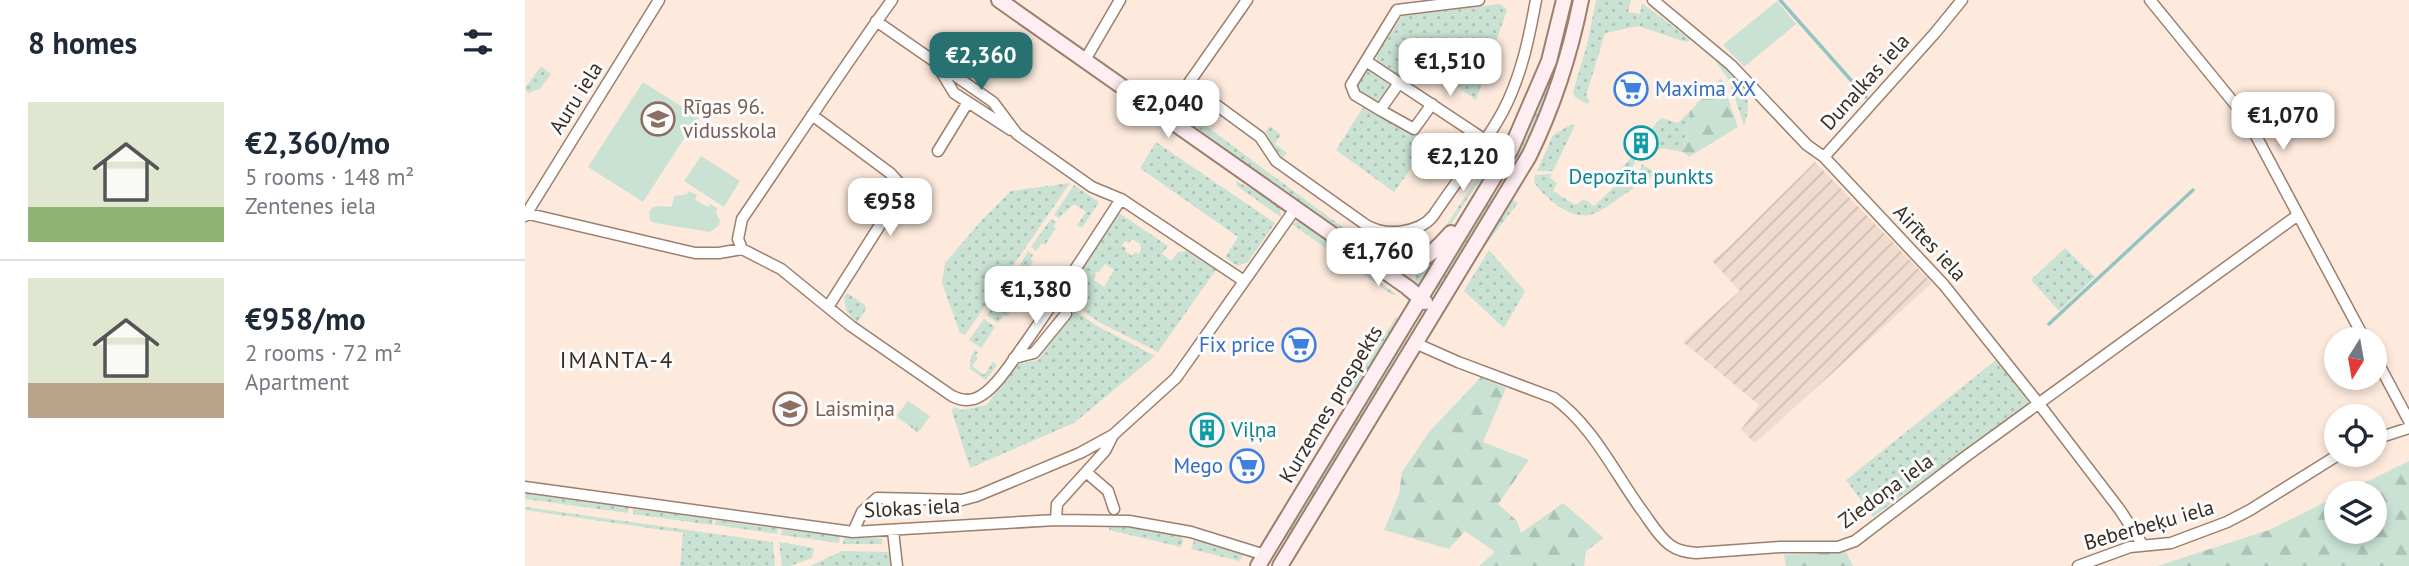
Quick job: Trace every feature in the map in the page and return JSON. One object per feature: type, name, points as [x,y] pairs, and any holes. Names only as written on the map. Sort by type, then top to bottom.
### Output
[{"type":"main road","points":[[999,0],[1435,309]]},
{"type":"main road","name":"Kurzemes prospekts","points":[[1287,564],[1435,309],[1524,164],[1549,114],[1566,66],[1581,0]]},
{"type":"main road","name":"Kurzemes prospekts","points":[[1262,561],[1511,149],[1549,61],[1559,1]]},
{"type":"main road","points":[[1356,252],[1398,263],[1412,262],[1434,252],[1449,234],[1464,225]]},
{"type":"main road","name":"Slokas iela","points":[[1262,561],[1287,564]]},
{"type":"street","name":"Auru iela","points":[[525,214],[659,0]]},
{"type":"street","points":[[740,244],[743,219],[891,0]]},
{"type":"street","points":[[1085,60],[1120,0]]},
{"type":"street","points":[[1165,117],[1247,0]]},
{"type":"street","points":[[1432,104],[1414,129],[1355,95],[1351,85],[1397,10],[1479,0]]},
{"type":"street","points":[[1189,85],[1260,136],[1276,161],[1374,230],[1417,229],[1427,223],[1503,112],[1519,74],[1536,0]]},
{"type":"street","name":"Airītes iela","points":[[1653,0],[1665,3],[1731,65],[1807,145],[1824,158],[1944,285],[2039,404],[2120,510],[2142,544]]},
{"type":"street","name":"Dunalkas iela","points":[[1824,158],[1962,0]]},
{"type":"street","points":[[2150,0],[2247,119],[2358,327]]},
{"type":"street","points":[[876,21],[993,102],[1017,134]]},
{"type":"street","points":[[935,61],[954,93],[1092,187],[1121,199],[1244,281]]},
{"type":"street","points":[[1366,61],[1485,140]]},
{"type":"street","points":[[1380,110],[1399,83]]},
{"type":"street","points":[[938,151],[968,102]]},
{"type":"street","points":[[812,116],[890,173],[902,186],[899,195],[828,307]]},
{"type":"street","points":[[740,244],[781,269],[828,307],[951,396],[962,400],[975,399],[985,393],[1014,358],[1060,294],[1121,199]]},
{"type":"street","points":[[853,532],[862,512],[877,498],[962,500],[977,496],[1080,453],[1113,435],[1176,378],[1296,209]]},
{"type":"street","points":[[525,214],[695,253],[719,253],[740,244]]},
{"type":"street","name":"Ziedoņa iela","points":[[1415,343],[1554,398],[1562,404],[1581,422],[1626,490],[1661,537],[1671,546],[1696,553],[1780,547],[1838,547],[1854,541],[2298,215]]},
{"type":"street","points":[[1014,358],[1034,353],[1066,314],[1060,294]]},
{"type":"street","points":[[2387,380],[2409,421]]},
{"type":"street","points":[[2387,435],[2409,428]]},
{"type":"street","points":[[1056,520],[1058,504],[1108,447],[1113,435]]},
{"type":"street","name":"Beberbeķu iela","points":[[2078,566],[2142,544],[2172,543],[2227,522],[2324,464]]},
{"type":"street","points":[[1086,472],[1108,491],[1114,509]]},
{"type":"street","name":"Slokas iela","points":[[525,487],[853,532],[1056,520],[1150,523],[1191,532],[1262,561]]},
{"type":"street","points":[[893,531],[897,566]]},
{"type":"shaded area","points":[[1815,162],[1932,283],[1755,443],[1741,430],[1759,405],[1683,342],[1740,291],[1712,261]]},
{"type":"green space","points":[[1570,0],[1575,0],[1565,43],[1544,106],[1516,166],[1510,162],[1546,84],[1560,43]]},
{"type":"green space","points":[[1596,0],[1631,0],[1628,12],[1640,14],[1642,3],[1691,40],[1686,42],[1638,26],[1605,33],[1586,96],[1590,101],[1587,104],[1575,97],[1573,92],[1587,45]]},
{"type":"green space","points":[[1777,1],[1796,24],[1744,67],[1723,45]]},
{"type":"green space","points":[[1500,4],[1507,10],[1476,100],[1410,54],[1399,68],[1411,77],[1408,82],[1377,62],[1377,55],[1402,16]]},
{"type":"green space","points":[[1718,60],[1744,89],[1748,105],[1744,126],[1729,80],[1716,62]]},
{"type":"green space","points":[[541,66],[551,74],[540,89],[528,93],[525,88]]},
{"type":"green space","points":[[1366,69],[1391,86],[1377,101],[1371,102],[1358,91],[1359,80]]},
{"type":"green space","points":[[1721,78],[1738,127],[1689,157],[1683,152],[1690,111]]},
{"type":"green space","points":[[643,82],[698,117],[643,202],[588,167]]},
{"type":"green space","points":[[1364,106],[1431,141],[1394,192],[1336,150]]},
{"type":"green space","points":[[1690,111],[1683,152],[1662,148],[1642,154],[1633,147],[1638,149],[1646,142],[1643,138],[1661,118],[1678,123]]},
{"type":"green space","points":[[1187,112],[1349,232],[1398,254],[1397,256],[1385,253],[1348,234],[1300,203],[1183,117]]},
{"type":"green space","points":[[1572,124],[1575,125],[1553,171],[1537,171],[1553,135]]},
{"type":"green space","points":[[1270,126],[1281,135],[1275,144],[1287,153],[1282,158],[1265,132]]},
{"type":"green space","points":[[1156,142],[1275,223],[1248,262],[1237,266],[1225,257],[1238,237],[1140,168]]},
{"type":"green space","points":[[1634,155],[1636,158],[1630,175],[1634,177],[1634,188],[1595,213],[1578,215],[1561,208],[1534,182],[1535,175],[1552,174],[1550,178],[1557,183],[1553,191],[1575,205],[1584,199],[1594,206],[1624,178],[1620,169]]},
{"type":"green space","points":[[701,156],[740,181],[724,207],[684,181]]},
{"type":"green space","points":[[1492,159],[1496,162],[1469,196],[1442,239],[1415,256],[1415,253],[1430,246],[1440,235]]},
{"type":"green space","points":[[1642,164],[1656,173],[1641,185],[1639,173]]},
{"type":"green space","points":[[1236,181],[1280,206],[1281,217],[1237,186]]},
{"type":"green space","points":[[1070,183],[965,335],[960,333],[942,283],[945,263],[1011,191]]},
{"type":"green space","points":[[1074,185],[1099,202],[1082,228],[1077,225],[1086,212],[1074,204],[1059,218],[1054,215]]},
{"type":"green space","points":[[689,191],[697,195],[695,200],[708,207],[710,204],[717,208],[720,221],[718,226],[710,232],[650,221],[651,209],[672,206],[674,196],[687,194]]},
{"type":"green space","points":[[1496,196],[1442,287],[1430,293],[1484,203]]},
{"type":"green space","points":[[1511,199],[1518,203],[1481,251],[1431,330]]},
{"type":"green space","points":[[1119,213],[1168,246],[1162,254],[1171,261],[1178,252],[1187,251],[1216,270],[1158,352],[1069,304],[1066,295]],"holes":[[[1132,239],[1140,244],[1141,250],[1139,254],[1135,252],[1132,256],[1122,246],[1125,241],[1129,243]],[[1105,264],[1114,270],[1104,287],[1094,280],[1096,272]]]},
{"type":"green space","points":[[1051,219],[1056,222],[1056,228],[1045,245],[1042,243],[1036,251],[1031,247]]},
{"type":"green space","points":[[1300,222],[1397,295],[1392,295],[1292,224]]},
{"type":"green space","points":[[2065,248],[2095,277],[2059,311],[2031,280]]},
{"type":"green space","points":[[1489,250],[1525,291],[1504,328],[1464,291]]},
{"type":"green space","points":[[1028,251],[1033,255],[1033,261],[1028,270],[1036,275],[1021,290],[1010,282]]},
{"type":"green space","points":[[1434,259],[1420,285],[1415,282],[1417,266]]},
{"type":"green space","points":[[1049,266],[1052,282],[1043,300],[1039,297],[1048,284],[1040,278]]},
{"type":"green space","points":[[1007,286],[1018,294],[1015,299],[1018,301],[998,323],[987,315]]},
{"type":"green space","points":[[847,293],[865,305],[866,309],[857,323],[846,310],[844,297]]},
{"type":"green space","points":[[1073,310],[1099,327],[1155,356],[1074,423],[970,468],[952,412],[953,407],[962,410],[987,405],[1014,365],[1038,360]]},
{"type":"green space","points":[[1396,317],[1400,319],[1357,392],[1349,392]]},
{"type":"green space","points":[[984,319],[995,327],[981,348],[969,340]]},
{"type":"green space","points":[[1410,324],[1414,326],[1290,540],[1283,536]]},
{"type":"green space","points":[[975,350],[978,352],[975,356],[978,358],[972,366],[984,375],[993,362],[997,365],[986,380],[970,369],[971,356]]},
{"type":"green space","points":[[1996,360],[2032,402],[1873,517],[1846,480]]},
{"type":"green space","points":[[1481,377],[1506,388],[1483,442],[1529,460],[1498,504],[1517,521],[1521,533],[1563,503],[1604,538],[1586,551],[1584,566],[1479,566],[1495,552],[1465,531],[1449,549],[1384,530],[1399,494],[1402,472],[1429,432]]},
{"type":"green space","points":[[908,401],[930,416],[918,433],[896,416]]},
{"type":"green space","points":[[2409,461],[2409,566],[2157,566],[2269,530],[2324,503],[2324,544],[2387,544],[2387,481],[2368,481]]},
{"type":"green space","points":[[525,493],[629,507],[628,513],[525,499]]},
{"type":"green space","points":[[525,507],[773,542],[775,566],[680,566],[683,533],[525,510]]},
{"type":"green space","points":[[633,508],[713,519],[712,525],[633,514]]},
{"type":"green space","points":[[716,520],[778,528],[777,534],[715,525]]},
{"type":"green space","points":[[1110,526],[1142,528],[1181,536],[1183,541],[1181,547],[1109,530]]},
{"type":"green space","points":[[782,529],[840,536],[839,543],[781,535]]},
{"type":"green space","points":[[844,537],[882,538],[882,544],[843,544]]},
{"type":"green space","points":[[1195,538],[1243,552],[1244,555],[1239,561],[1191,549]]},
{"type":"green space","points":[[779,542],[814,548],[812,558],[782,566]]},
{"type":"green space","points":[[842,551],[890,552],[891,566],[810,566]]},
{"type":"green space","points":[[1846,552],[1853,566],[1786,566],[1784,555]]},
{"type":"waterway","points":[[1780,0],[1866,97]]},
{"type":"waterway","points":[[2049,324],[2193,190]]},
{"type":"place","name":"Maxima XX","points":[[1631,89]]},
{"type":"place","name":"Rīgas 96. vidusskola","points":[[658,119]]},
{"type":"place","name":"Depozīta punkts","points":[[1641,143]]},
{"type":"place","name":"Fix price","points":[[1299,345]]},
{"type":"place","name":"Laismiņa","points":[[790,409]]},
{"type":"place","name":"Viļņa","points":[[1207,430]]},
{"type":"place","name":"Mego","points":[[1247,466]]},
{"type":"district","name":"IMANTA-4","points":[[617,360]]}]
